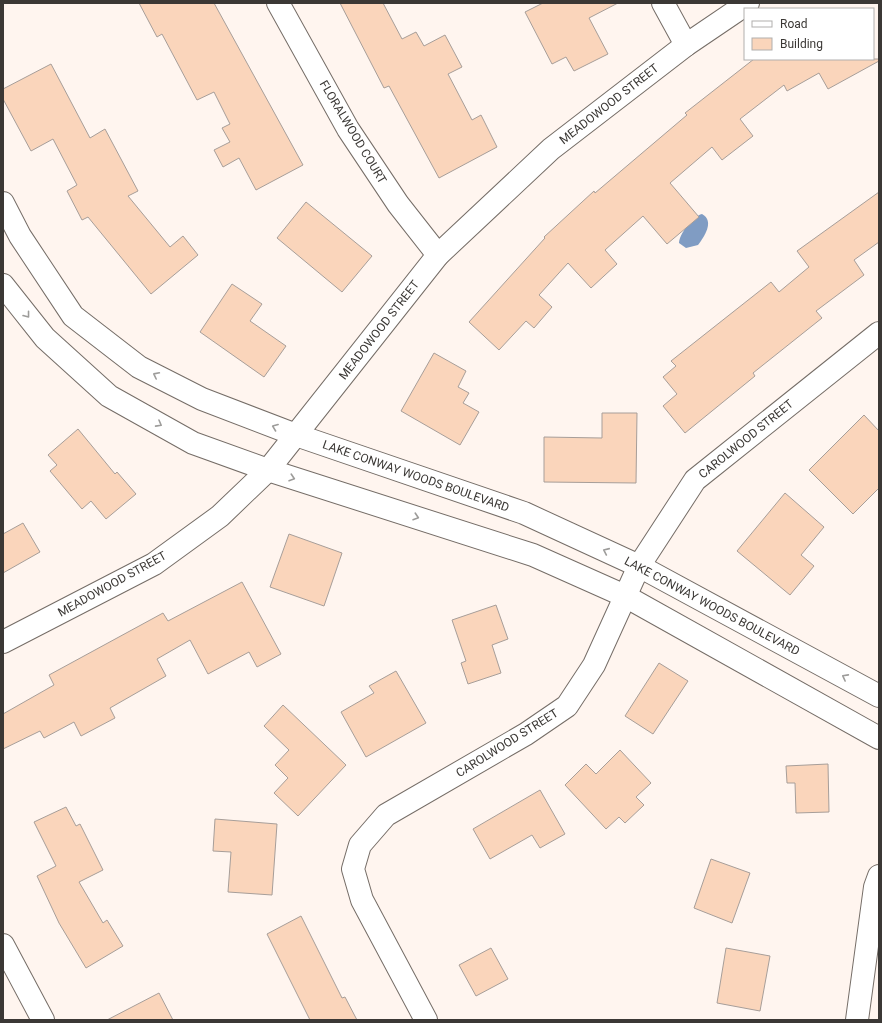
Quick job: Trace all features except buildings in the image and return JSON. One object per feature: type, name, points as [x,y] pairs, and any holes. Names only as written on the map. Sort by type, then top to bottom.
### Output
[{"type":"street","name":"FLORALWOOD COURT","points":[[278,3],[348,129],[398,204],[438,255]]},
{"type":"street","points":[[663,3],[686,45]]},
{"type":"street","name":"MEADOWOOD STREET","points":[[3,642],[154,564],[220,516],[268,470],[438,255],[551,149],[686,45],[748,3]]},
{"type":"street","name":"LAKE CONWAY WOODS BOULEVARD","points":[[3,203],[20,236],[73,316],[139,367],[202,399],[296,435],[524,513],[639,566],[879,696]]},
{"type":"street","points":[[3,285],[45,338],[109,396],[193,443],[268,470],[533,555],[625,596],[879,738]]},
{"type":"street","name":"CAROLWOOD STREET","points":[[426,1020],[362,900],[353,869],[360,845],[386,815],[526,734],[567,706],[594,665],[639,566],[695,480],[879,333]]},
{"type":"street","points":[[857,1020],[875,887],[879,876]]},
{"type":"street","points":[[3,945],[43,1020]]},
{"type":"water","points":[[702,214],[708,221],[705,234],[698,245],[686,248],[679,243],[681,235],[698,215]]}]
